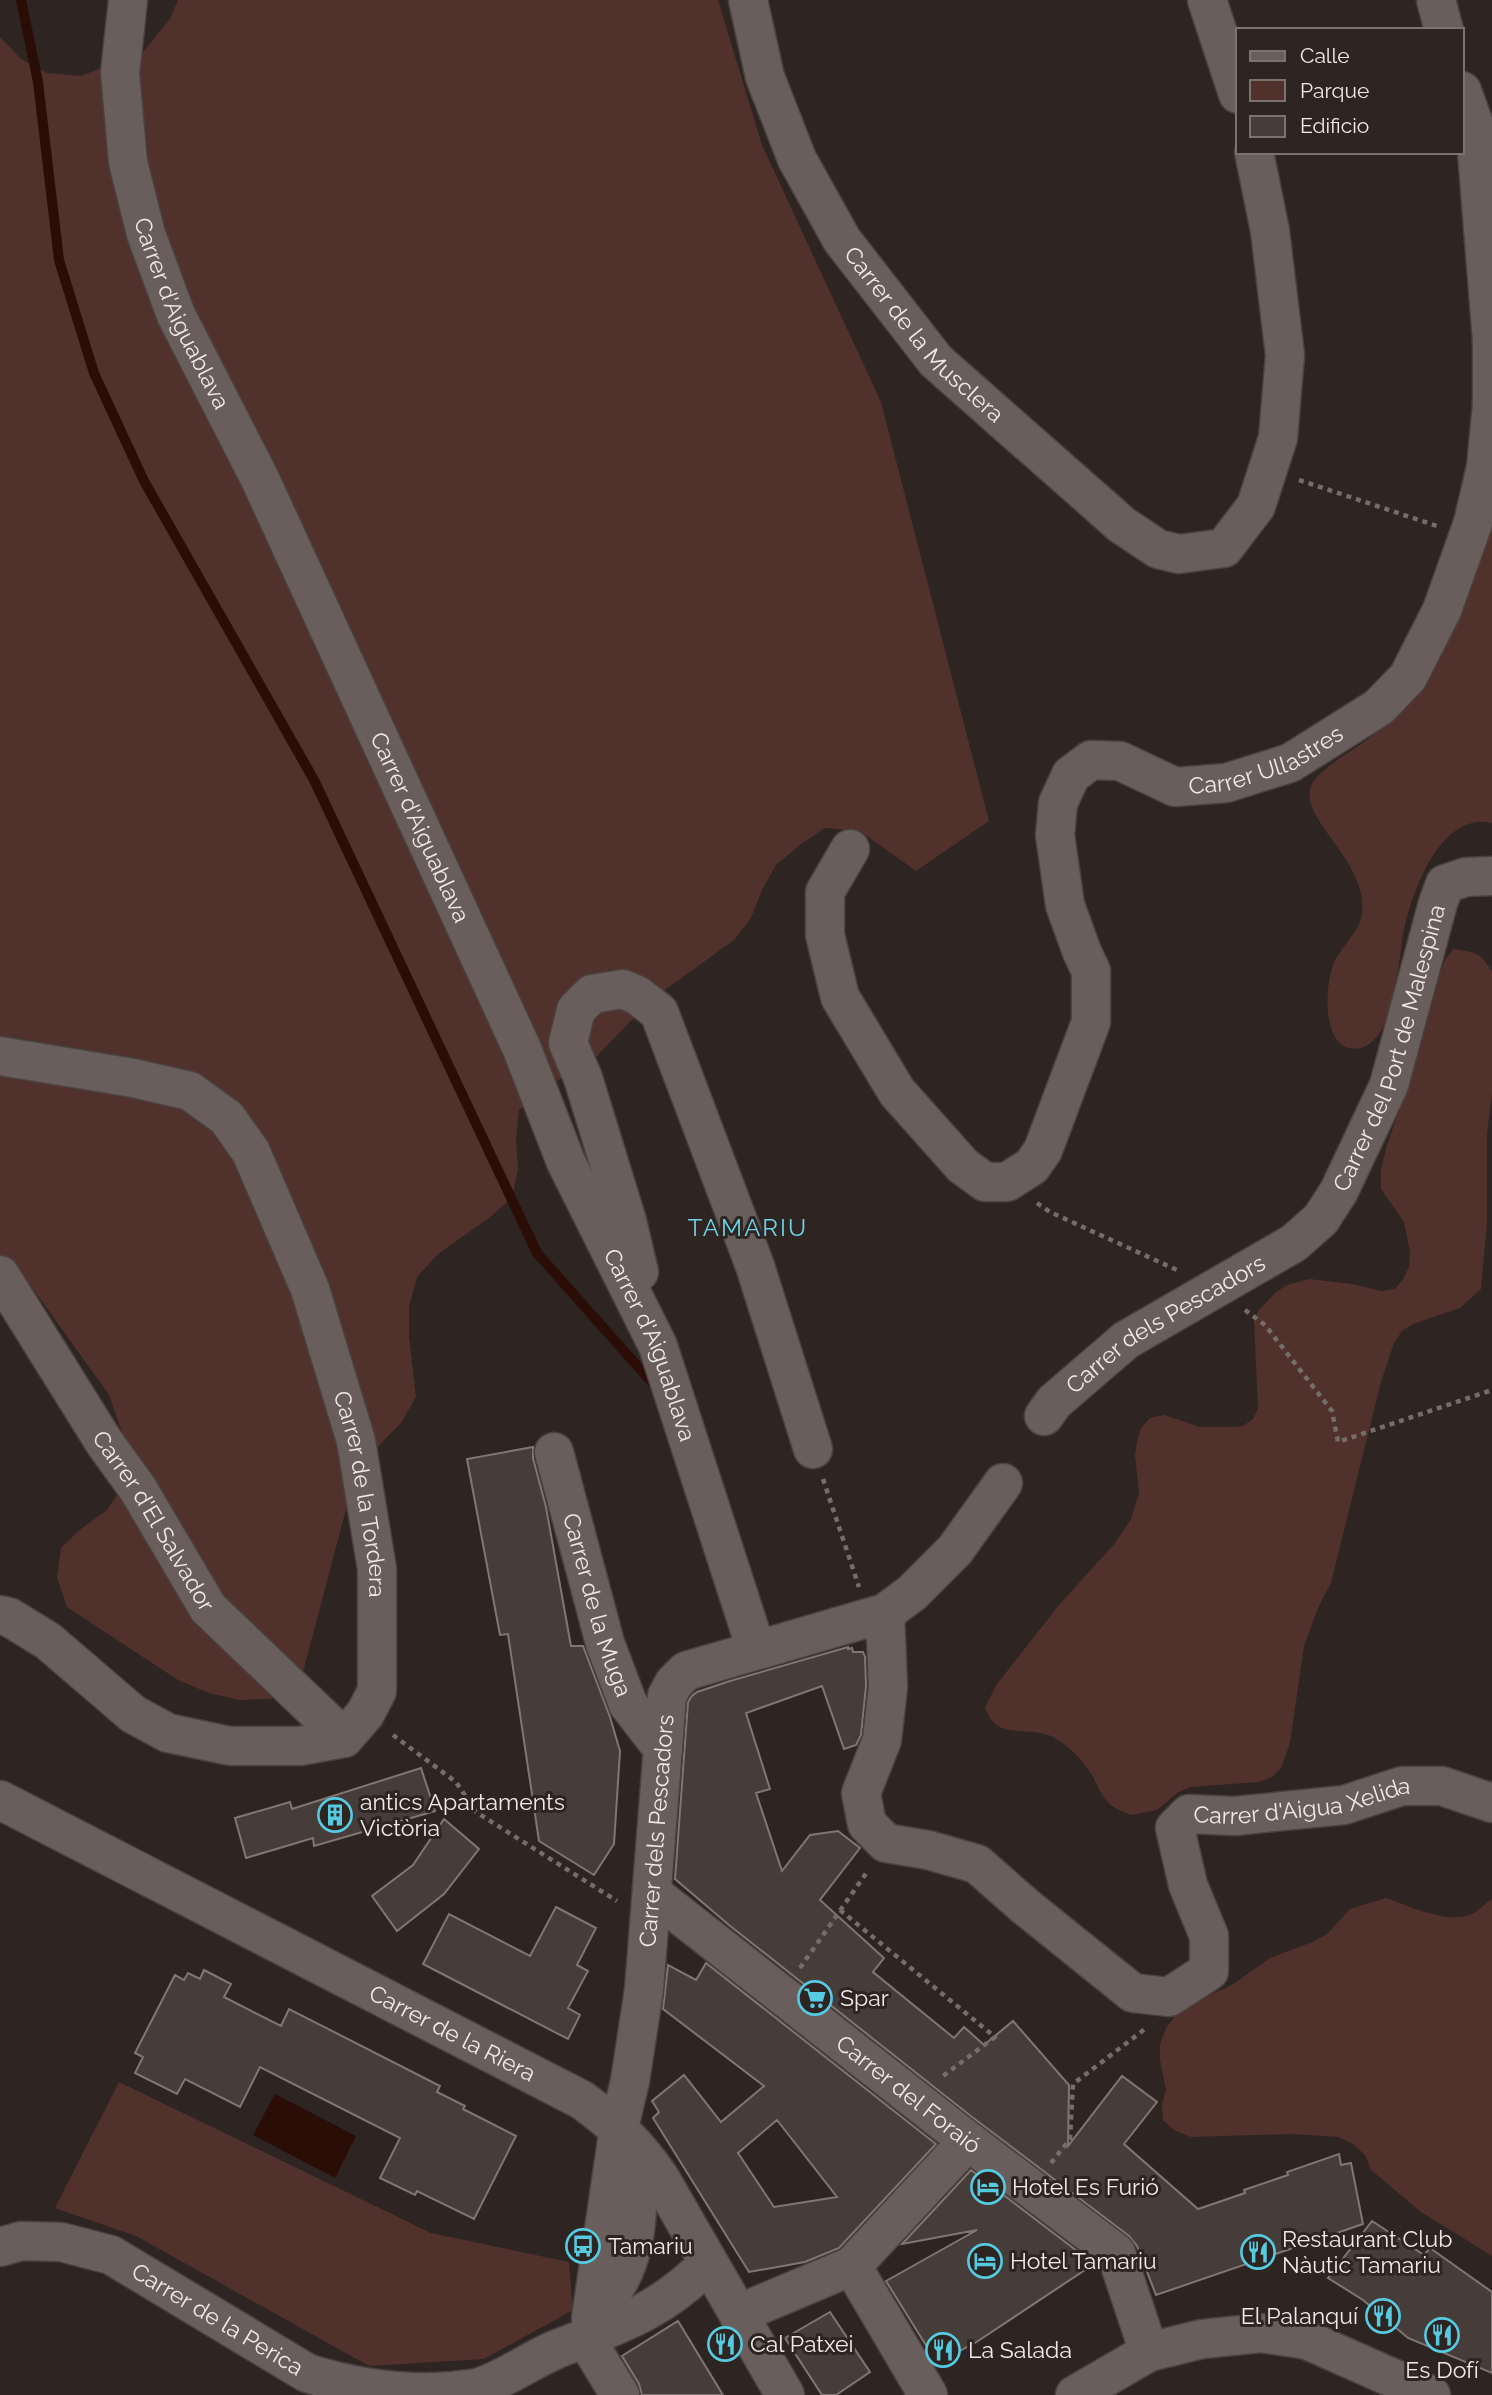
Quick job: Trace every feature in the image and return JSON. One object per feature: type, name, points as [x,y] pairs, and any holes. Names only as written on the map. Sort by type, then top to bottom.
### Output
[{"type":"street","name":"Carrer d'Aiguablava","points":[[128,0],[120,73],[128,162],[146,234],[176,315],[278,517],[522,1049],[566,1162],[658,1346],[756,1649]]},
{"type":"street","name":"Carrer de la Musclera","points":[[748,0],[765,77],[797,159],[842,240],[936,361],[1131,531],[1158,549],[1179,554],[1224,548],[1256,506],[1268,470]]},
{"type":"street","points":[[1208,0],[1236,88]]},
{"type":"street","points":[[1436,0],[1443,28]]},
{"type":"street","name":"Carrer Ullastres","points":[[1007,1182],[1032,1166],[1043,1150],[1091,1022],[1091,971],[1065,905],[1055,835],[1058,803],[1071,775],[1091,760],[1120,761],[1175,788],[1226,783],[1290,763],[1379,707],[1408,677],[1442,610],[1468,536],[1486,467],[1492,405],[1484,140],[1464,95]]},
{"type":"street","points":[[1254,154],[1270,231],[1285,355],[1278,438],[1268,470]]},
{"type":"street","points":[[850,849],[825,892],[825,935],[841,997],[897,1092],[963,1166],[985,1182],[1007,1182]]},
{"type":"street","name":"Carrer del Port de Malespina","points":[[1294,1243],[1321,1219],[1339,1191],[1389,1085],[1445,884],[1466,877],[1492,876]]},
{"type":"street","points":[[658,1346],[627,1221],[583,1078],[568,1042],[576,1010],[592,994],[623,989],[637,995],[659,1012],[755,1266],[813,1449]]},
{"type":"street","name":"Carrer de la Tordera","points":[[0,1056],[133,1078],[190,1091],[228,1118],[251,1152],[310,1289],[356,1441],[377,1569],[377,1691],[354,1726]]},
{"type":"street","name":"Carrer dels Pescadors","points":[[1044,1416],[1054,1402],[1126,1340],[1294,1243]]},
{"type":"street","name":"Carrer d'El Salvador","points":[[0,1275],[104,1442],[138,1489],[208,1608],[354,1726]]},
{"type":"street","name":"Carrer de la Muga","points":[[554,1452],[605,1643],[628,1704],[663,1749]]},
{"type":"street","name":"Carrer dels Pescadors","points":[[577,2336],[635,2184],[619,2127],[630,2081],[642,2003],[667,1696],[674,1683],[686,1671],[877,1615],[912,1593],[955,1550],[1003,1483]]},
{"type":"street","points":[[0,1615],[9,1617],[48,1642],[133,1714],[168,1733],[230,1746],[300,1746],[354,1726]]},
{"type":"street","points":[[877,1615],[888,1687],[882,1740],[861,1793],[867,1824],[886,1843],[928,1850],[977,1864],[1133,1993],[1160,1996]]},
{"type":"street","name":"Carrer d'Aigua Xelida","points":[[1160,1996],[1169,1997],[1209,1971],[1209,1936],[1188,1885],[1175,1828],[1189,1814],[1235,1816],[1344,1805],[1402,1786],[1442,1786],[1492,1802]]},
{"type":"street","name":"Carrer de la Riera","points":[[0,1800],[582,2100],[619,2127],[644,2153],[635,2184],[708,2263],[786,2395]]},
{"type":"street","name":"Carrer del Foraió","points":[[651,1908],[781,1995],[1116,2253],[1149,2352]]},
{"type":"street","points":[[738,2314],[852,2266],[968,2141]]},
{"type":"street","name":"Carrer de la Perica","points":[[0,2247],[21,2241],[61,2242],[111,2255],[307,2373],[335,2382],[401,2393],[480,2387],[577,2336],[616,2328],[650,2310],[690,2283],[708,2263]]},
{"type":"street","points":[[852,2266],[928,2395]]},
{"type":"street","points":[[1075,2395],[1149,2352],[1202,2339],[1261,2333],[1307,2340],[1431,2395]]},
{"type":"street","points":[[577,2336],[620,2395]]},
{"type":"path","points":[[1268,470],[1468,536]]},
{"type":"path","points":[[1007,1182],[1050,1212],[1216,1288],[1265,1325],[1332,1411],[1338,1442],[1492,1390]]},
{"type":"path","points":[[813,1449],[877,1615]]},
{"type":"path","points":[[354,1726],[456,1782],[476,1812],[651,1908]]},
{"type":"path","points":[[781,1995],[886,1843]]},
{"type":"path","points":[[840,1910],[995,2037],[914,2098]]},
{"type":"path","points":[[1031,2189],[1070,2139],[1073,2084],[1156,2021],[1160,1996]]},
{"type":"green space","points":[[178,0],[718,0],[762,145],[881,402],[989,821],[916,871],[860,831],[825,828],[776,865],[751,918],[734,940],[651,1000],[595,1058],[568,1073],[519,1110],[516,1140],[518,1169],[512,1198],[438,1254],[417,1277],[409,1307],[409,1336],[416,1397],[401,1423],[357,1468],[299,1687],[270,1699],[239,1700],[209,1693],[178,1680],[67,1607],[57,1578],[61,1548],[107,1510],[124,1484],[129,1452],[109,1395],[16,1265],[0,1258],[0,37],[21,59],[47,73],[81,76],[144,51],[170,19]]},
{"type":"green space","points":[[1492,514],[1492,823],[1474,822],[1464,826],[1449,836],[1434,854],[1417,886],[1406,920],[1394,992],[1382,1029],[1373,1041],[1360,1048],[1347,1048],[1338,1041],[1332,1030],[1328,987],[1334,963],[1361,920],[1361,894],[1346,859],[1314,813],[1310,799],[1311,786],[1323,771],[1373,736],[1384,724]]},
{"type":"green space","points":[[1453,949],[1477,954],[1492,972],[1492,1094],[1487,1134],[1487,1223],[1481,1289],[1460,1308],[1413,1324],[1402,1331],[1394,1343],[1381,1382],[1331,1583],[1318,1608],[1304,1646],[1290,1743],[1281,1768],[1272,1777],[1259,1782],[1190,1787],[1177,1793],[1157,1810],[1128,1814],[1107,1801],[1086,1766],[1061,1742],[1045,1734],[1005,1729],[990,1718],[985,1707],[997,1684],[1059,1605],[1115,1543],[1131,1519],[1139,1493],[1135,1455],[1137,1441],[1141,1428],[1150,1418],[1164,1415],[1200,1427],[1243,1426],[1253,1419],[1258,1408],[1254,1322],[1258,1311],[1276,1292],[1287,1285],[1309,1279],[1352,1284],[1381,1291],[1395,1289],[1403,1279],[1409,1267],[1410,1252],[1404,1222],[1381,1189],[1381,1170],[1440,974]]},
{"type":"green space","points":[[1386,1898],[1430,1913],[1454,1917],[1474,1913],[1492,1899],[1492,2256],[1421,2212],[1371,2170],[1365,2155],[1353,2144],[1339,2137],[1292,2134],[1191,2137],[1174,2130],[1163,2120],[1162,2104],[1166,2090],[1160,2044],[1166,2028],[1177,2014],[1188,2005],[1232,1985],[1270,1958],[1315,1941],[1328,1933],[1350,1909]]},
{"type":"green space","points":[[119,2082],[431,2233],[569,2262],[573,2310],[484,2359],[369,2366],[136,2236],[55,2208]]},
{"type":"shaded area","points":[[275,2094],[356,2136],[335,2178],[253,2135]]},
{"type":"building","points":[[533,1447],[571,1646],[583,1646],[620,1751],[614,1844],[594,1875],[539,1841],[508,1634],[500,1635],[467,1459]]},
{"type":"building","points":[[852,1648],[853,1652],[863,1652],[865,1657],[866,1686],[861,1735],[856,1745],[844,1749],[822,1686],[746,1713],[770,1789],[756,1793],[782,1871],[810,1835],[838,1831],[860,1848],[820,1900],[884,1958],[873,1972],[954,2038],[964,2027],[984,2045],[1013,2021],[1069,2085],[1068,2146],[1122,2076],[1157,2102],[1124,2144],[1198,2209],[1245,2193],[1244,2190],[1288,2175],[1287,2172],[1339,2154],[1341,2165],[1351,2163],[1363,2224],[1156,2295],[1137,2246],[1129,2236],[972,2117],[729,1925],[675,1879],[688,1702],[692,1696],[730,1681]]},
{"type":"building","name":"antics Apartaments Victòria","points":[[421,1768],[435,1811],[314,1846],[313,1838],[246,1858],[235,1818],[290,1802],[292,1809]]},
{"type":"building","name":"antics Apartaments Victòria","points":[[444,1819],[479,1849],[444,1894],[397,1931],[372,1896],[413,1865]]},
{"type":"building","points":[[556,1907],[596,1928],[577,1965],[588,1971],[568,2008],[580,2015],[568,2039],[423,1964],[449,1914],[530,1956]]},
{"type":"building","points":[[706,1963],[936,2144],[839,2248],[805,2262],[749,2272],[653,2118],[659,2112],[652,2101],[684,2075],[721,2122],[764,2086],[663,2009],[668,1965],[696,1980]],"holes":[[[777,2120],[837,2197],[774,2207],[738,2153]]]},
{"type":"building","points":[[204,1970],[231,1984],[224,1997],[281,2026],[289,2009],[440,2086],[437,2092],[465,2106],[463,2109],[516,2136],[474,2219],[417,2191],[415,2195],[380,2178],[400,2138],[260,2067],[240,2107],[185,2079],[177,2094],[135,2073],[143,2057],[135,2053],[175,1975],[184,1980],[188,1973],[200,1979]]},
{"type":"building","points":[[971,2170],[1094,2264],[975,2343],[937,2363],[886,2281],[977,2230],[902,2244]]},
{"type":"building","points":[[1372,2221],[1424,2255],[1430,2248],[1492,2292],[1492,2373],[1408,2338],[1363,2300],[1328,2278]]},
{"type":"building","points":[[830,2312],[870,2372],[836,2395],[822,2395],[785,2338]]},
{"type":"building","points":[[678,2321],[723,2395],[642,2395],[639,2384],[622,2356]]},
{"type":"waterway","points":[[21,0],[38,82],[59,260],[94,373],[144,481],[314,780],[537,1253],[656,1387]]},
{"type":"place","name":"antics Apartaments Victòria","points":[[335,1815]]},
{"type":"place","name":"Spar","points":[[815,1998]]},
{"type":"place","name":"Hotel Es Furió","points":[[988,2187]]},
{"type":"place","name":"Tamariu","points":[[583,2246]]},
{"type":"place","name":"Restaurant Club Nàutic Tamariu","points":[[1258,2252]]},
{"type":"place","name":"Hotel Tamariu","points":[[985,2261]]},
{"type":"place","name":"El Palanquí","points":[[1383,2316]]},
{"type":"place","name":"Es Dofí","points":[[1442,2335]]},
{"type":"place","name":"Cal Patxei","points":[[725,2344]]},
{"type":"place","name":"La Salada","points":[[943,2350]]},
{"type":"district","name":"TAMARIU","points":[[748,1228]]}]
